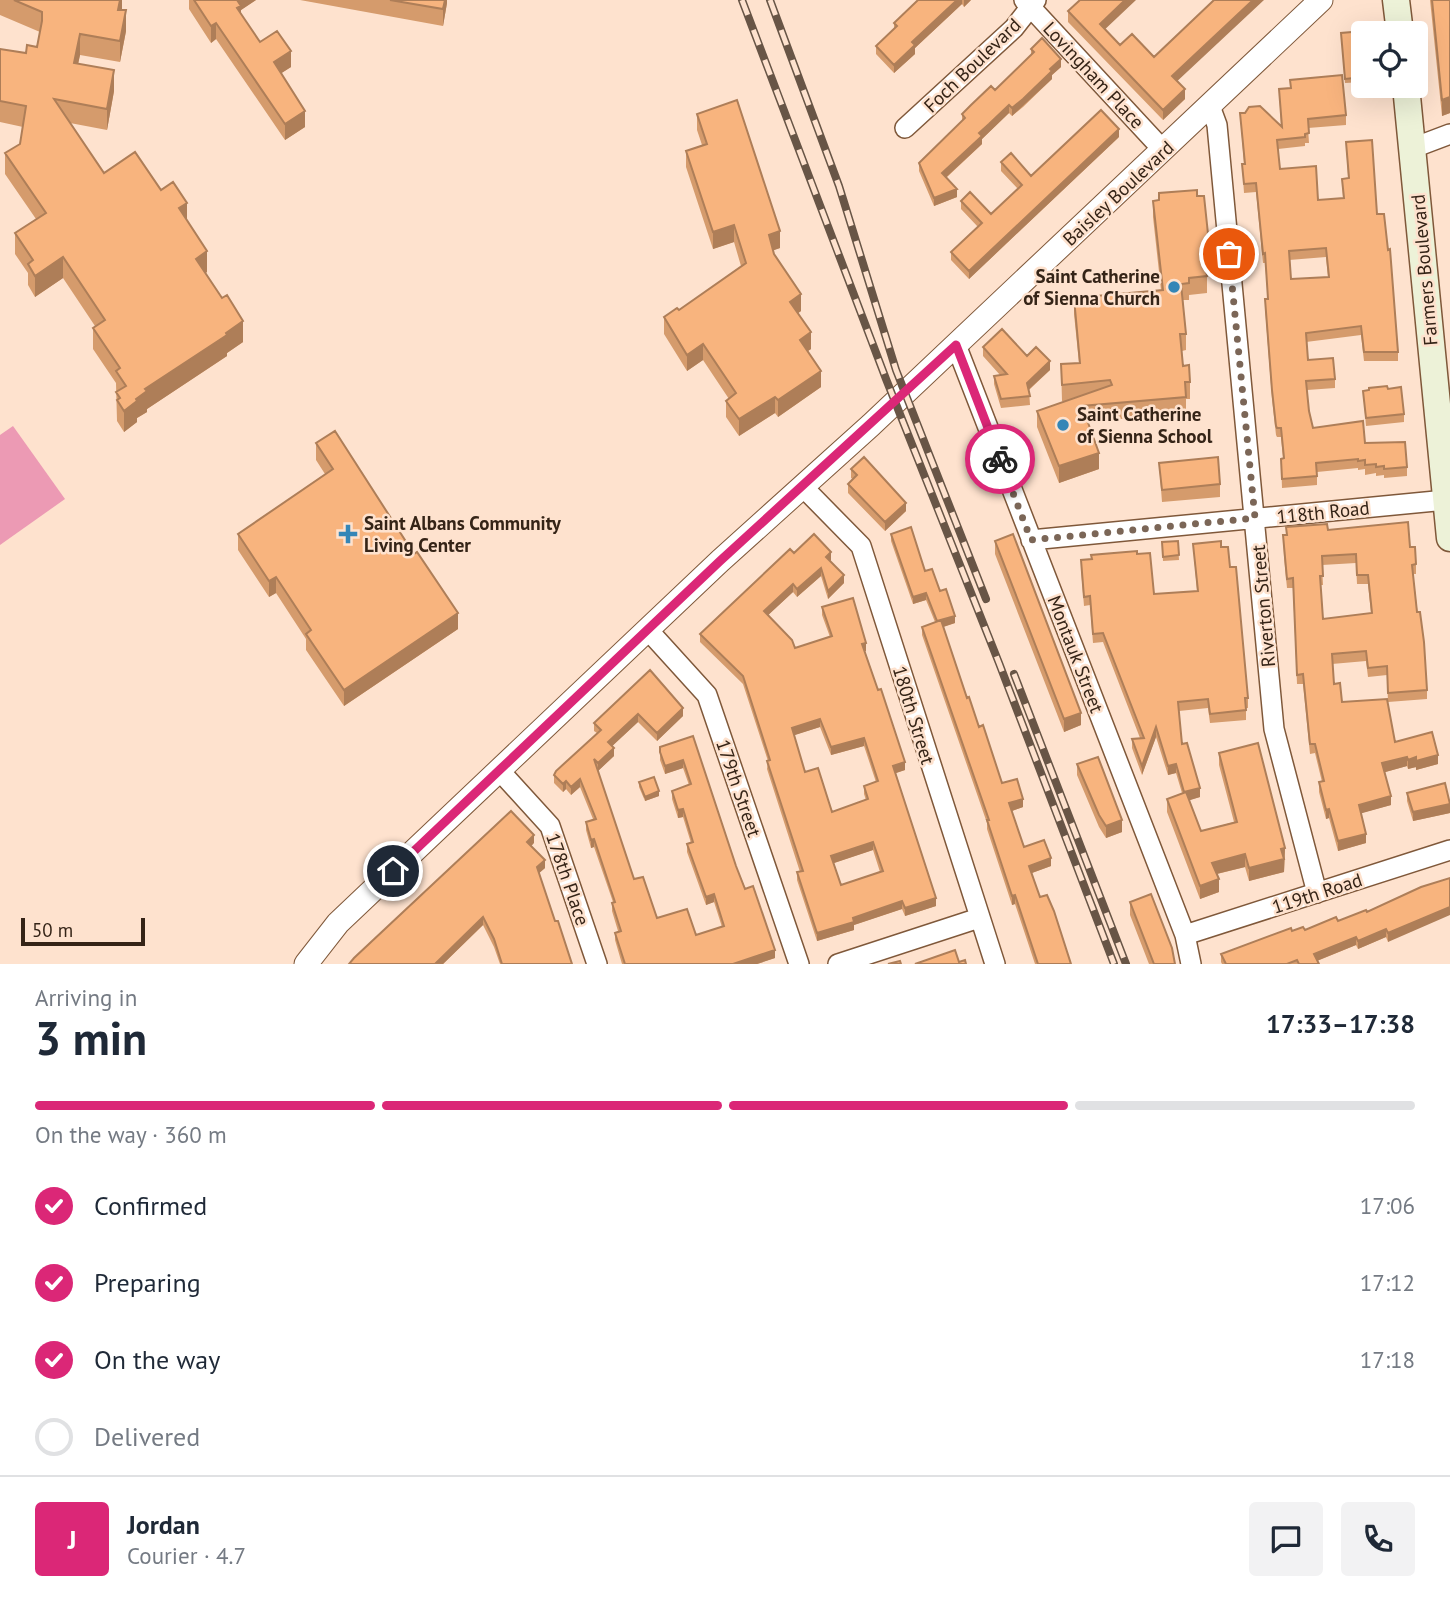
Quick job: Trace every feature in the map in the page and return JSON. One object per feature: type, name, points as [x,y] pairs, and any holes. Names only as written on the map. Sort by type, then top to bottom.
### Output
[{"type":"main road","points":[[1396,0],[1399,21]]},
{"type":"main road","name":"Farmers Boulevard","points":[[1407,98],[1450,538]]},
{"type":"street","name":"Baisley Boulevard","points":[[306,964],[338,923],[499,770],[956,345],[1321,0]]},
{"type":"street","name":"Foch Boulevard","points":[[905,128],[1014,28],[1030,2]]},
{"type":"street","name":"Lovingham Place","points":[[1030,2],[1163,150]]},
{"type":"street","name":"Riverton Street","points":[[1210,106],[1217,125],[1274,729],[1317,894]]},
{"type":"street","points":[[1413,148],[1450,134]]},
{"type":"street","name":"Montauk Street","points":[[956,345],[1185,934],[1191,964]]},
{"type":"street","name":"180th Street","points":[[802,486],[861,546],[995,964]]},
{"type":"street","name":"118th Road","points":[[1031,540],[1446,500]]},
{"type":"street","name":"179th Street","points":[[648,630],[707,695],[799,964]]},
{"type":"street","name":"178th Place","points":[[499,770],[550,826],[597,964]]},
{"type":"street","name":"119th Road","points":[[1185,934],[1450,850]]},
{"type":"street","points":[[838,964],[979,918]]},
{"type":"shaded area","points":[[13,426],[65,499],[0,545],[0,435]]},
{"type":"building","points":[[14,0],[120,0],[118,10],[126,10],[120,41],[80,34],[74,63],[114,70],[107,109],[54,99],[104,173],[135,152],[161,190],[173,182],[187,203],[179,208],[207,251],[196,259],[222,298],[227,295],[243,321],[226,333],[227,335],[145,389],[147,391],[124,411],[117,400],[120,398],[116,392],[126,386],[116,371],[120,368],[93,328],[105,320],[63,257],[35,276],[28,264],[33,260],[15,233],[46,213],[5,153],[20,144],[26,106],[0,101],[0,49],[26,53],[27,45],[37,47],[42,21],[42,12]]},
{"type":"building","points":[[194,0],[237,0],[241,6],[237,8],[260,42],[277,31],[291,51],[274,62],[305,111],[285,124],[216,23],[211,26]]},
{"type":"building","points":[[390,0],[445,0],[443,9]]},
{"type":"building","points":[[918,0],[957,0],[912,42],[915,45],[894,65],[876,46],[897,26],[894,23]]},
{"type":"building","points":[[1080,0],[1125,0],[1100,24],[1120,45],[1132,34],[1154,57],[1214,0],[1253,0],[1172,76],[1185,89],[1163,110],[1068,11]]},
{"type":"building","points":[[1432,0],[1450,0],[1450,97],[1442,100]]},
{"type":"building","points":[[1351,32],[1351,78],[1345,79],[1341,33]]},
{"type":"building","points":[[1042,38],[1061,59],[1023,99],[1012,108],[1009,105],[979,133],[982,136],[942,173],[957,189],[934,198],[919,163],[965,118],[962,114],[971,105],[991,86],[995,90],[1034,52],[1031,49]]},
{"type":"building","points":[[1342,75],[1346,115],[1308,119],[1309,133],[1305,134],[1305,137],[1277,140],[1280,169],[1316,166],[1318,200],[1344,198],[1342,179],[1349,178],[1346,142],[1372,140],[1377,214],[1384,214],[1388,250],[1390,249],[1398,352],[1364,352],[1361,326],[1306,333],[1308,360],[1333,358],[1335,379],[1306,381],[1313,428],[1363,421],[1365,443],[1405,442],[1407,467],[1384,469],[1384,466],[1376,467],[1376,464],[1365,465],[1365,460],[1358,459],[1316,463],[1317,476],[1282,479],[1281,459],[1284,458],[1281,428],[1276,426],[1272,390],[1265,299],[1268,299],[1265,253],[1263,254],[1256,183],[1244,184],[1242,164],[1245,164],[1240,113],[1245,113],[1249,107],[1260,106],[1282,127],[1279,89],[1291,88],[1290,80]],"holes":[[[1326,248],[1329,277],[1291,279],[1289,251]]]},
{"type":"building","points":[[737,100],[780,231],[769,235],[774,254],[801,294],[790,302],[811,332],[800,340],[821,371],[778,400],[775,397],[739,419],[726,401],[736,393],[703,344],[687,355],[664,317],[677,308],[679,310],[746,263],[734,225],[713,232],[686,151],[707,144],[697,114]]},
{"type":"building","points":[[1101,110],[1119,129],[969,271],[951,252],[982,223],[961,201],[970,192],[991,214],[1022,185],[1001,162],[1011,153],[1031,176]]},
{"type":"building","points":[[1197,190],[1197,196],[1204,196],[1210,253],[1207,253],[1205,261],[1207,276],[1189,278],[1189,283],[1181,284],[1186,334],[1180,334],[1183,366],[1189,365],[1190,382],[1185,382],[1186,397],[1082,406],[1099,453],[1059,466],[1037,411],[1112,385],[1110,380],[1062,385],[1061,364],[1080,363],[1074,298],[1163,290],[1153,201],[1159,200],[1159,193]]},
{"type":"building","points":[[1002,329],[1027,356],[1036,347],[1050,361],[1027,383],[1030,396],[1001,399],[994,376],[1007,374],[983,347]]},
{"type":"building","points":[[1387,386],[1388,389],[1401,387],[1404,414],[1366,418],[1363,391]]},
{"type":"building","points":[[335,431],[414,554],[417,552],[458,613],[344,690],[306,634],[311,630],[276,577],[269,581],[238,534],[333,469],[316,443]]},
{"type":"building","points":[[864,457],[906,503],[885,522],[848,484],[857,475],[851,469]]},
{"type":"building","points":[[1218,457],[1220,484],[1162,490],[1159,463]]},
{"type":"building","points":[[1408,522],[1410,547],[1415,547],[1416,564],[1412,565],[1417,612],[1420,612],[1424,642],[1427,690],[1388,693],[1387,666],[1368,668],[1366,651],[1332,654],[1334,684],[1340,683],[1342,702],[1387,699],[1395,742],[1432,732],[1438,755],[1416,761],[1416,757],[1408,760],[1407,757],[1382,763],[1391,796],[1359,805],[1366,834],[1338,841],[1319,782],[1324,781],[1315,744],[1310,744],[1303,674],[1297,675],[1293,578],[1287,579],[1283,535],[1287,535],[1286,527],[1327,524],[1328,530]],"holes":[[[1356,554],[1357,575],[1368,575],[1372,613],[1323,619],[1320,576],[1323,576],[1322,556]]]},
{"type":"building","points":[[911,527],[925,571],[932,569],[940,591],[946,589],[955,616],[937,621],[926,593],[913,597],[891,534]]},
{"type":"building","points":[[814,534],[831,552],[826,557],[844,575],[828,591],[821,568],[797,589],[793,584],[764,611],[792,640],[795,648],[832,636],[822,607],[853,598],[866,643],[862,644],[878,690],[881,689],[905,762],[893,766],[936,898],[905,908],[902,901],[853,918],[854,922],[817,933],[797,872],[803,871],[743,676],[700,634],[790,549],[794,553]],"holes":[[[820,719],[831,747],[864,738],[878,781],[864,786],[868,799],[832,812],[818,768],[805,772],[792,728]],[[873,842],[883,871],[841,885],[831,856]]]},
{"type":"building","points":[[1013,534],[1081,713],[1064,719],[995,541]]},
{"type":"building","points":[[1178,541],[1179,555],[1163,557],[1162,542]]},
{"type":"building","points":[[1221,541],[1221,547],[1228,547],[1230,567],[1236,567],[1248,698],[1245,698],[1246,710],[1210,714],[1208,699],[1178,702],[1182,744],[1187,743],[1200,788],[1184,792],[1176,764],[1168,766],[1156,727],[1142,766],[1132,739],[1144,738],[1103,633],[1093,634],[1090,596],[1084,597],[1081,560],[1092,559],[1091,555],[1137,551],[1137,554],[1150,553],[1154,594],[1198,591],[1193,544]]},
{"type":"building","points":[[941,620],[967,698],[969,697],[979,727],[983,725],[1002,783],[1017,779],[1023,799],[1009,803],[1024,847],[1044,840],[1051,858],[1029,866],[1040,897],[1047,895],[1054,911],[1071,964],[1038,964],[1015,895],[1012,896],[989,820],[922,627]]},
{"type":"building","points":[[650,670],[683,708],[657,733],[638,714],[608,742],[614,748],[598,763],[594,759],[634,879],[643,877],[657,918],[687,909],[696,935],[724,926],[714,894],[706,897],[687,844],[693,842],[683,809],[678,810],[672,791],[691,784],[683,760],[665,766],[660,752],[660,747],[693,736],[736,866],[745,889],[753,886],[775,950],[733,964],[625,964],[615,933],[621,931],[612,903],[615,902],[586,822],[596,819],[580,779],[571,787],[566,781],[563,784],[554,775],[601,730],[594,723]]},
{"type":"building","points":[[1258,743],[1285,848],[1281,849],[1284,859],[1249,868],[1245,854],[1212,863],[1219,879],[1200,886],[1167,799],[1186,792],[1201,831],[1237,822],[1219,753]]},
{"type":"building","points":[[1098,757],[1122,820],[1106,826],[1077,764]]},
{"type":"building","points":[[654,777],[659,791],[645,797],[639,782]]},
{"type":"building","points":[[1445,783],[1450,804],[1413,812],[1407,793]]},
{"type":"building","points":[[511,811],[534,835],[527,842],[545,860],[537,867],[572,964],[502,964],[483,917],[435,964],[349,964],[354,958]]},
{"type":"building","points":[[1450,878],[1450,907],[1388,933],[1386,929],[1358,941],[1356,937],[1314,954],[1319,964],[1299,964],[1297,960],[1287,964],[1226,964],[1221,954],[1291,928],[1292,931],[1303,927],[1305,930],[1336,917],[1338,921],[1366,910],[1367,912],[1421,887]]},
{"type":"building","points":[[1151,894],[1172,948],[1175,964],[1154,964],[1130,902]]},
{"type":"building","points":[[955,950],[959,962],[965,960],[966,964],[915,964]]},
{"type":"railway","points":[[742,0],[886,379],[999,663],[1114,964]]},
{"type":"railway","points":[[770,0],[839,186],[896,370],[986,599]]},
{"type":"railway","points":[[1014,674],[1126,964]]},
{"type":"way so far","points":[[1000,459],[1031,540],[1255,518],[1229,254]]},
{"type":"place","name":"Saint Catherine of Sienna Church","points":[[1174,287]]},
{"type":"place","name":"Saint Catherine of Sienna School","points":[[1063,425]]},
{"type":"place","name":"Saint Albans Community Living Center","points":[[348,534]]},
{"type":"route","points":[[393,871],[720,561],[956,345],[1000,459]]}]
